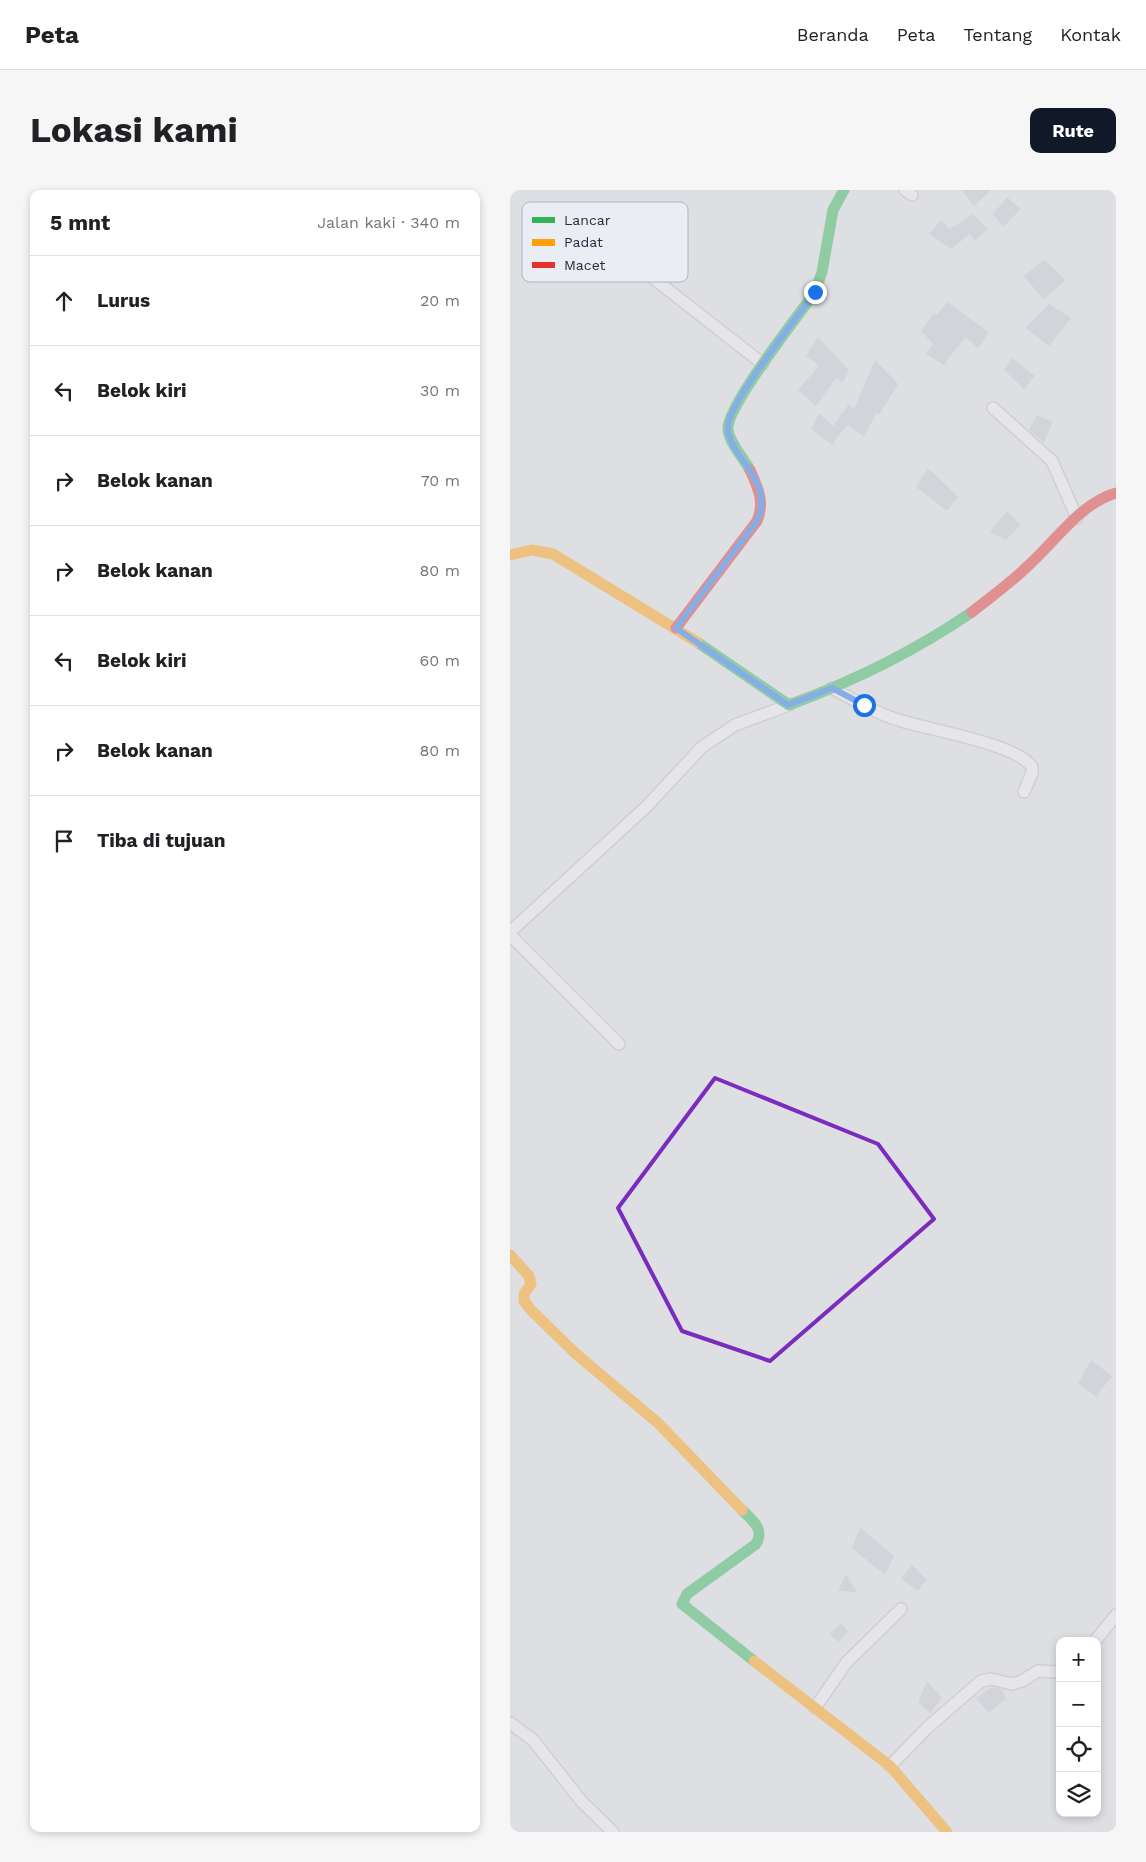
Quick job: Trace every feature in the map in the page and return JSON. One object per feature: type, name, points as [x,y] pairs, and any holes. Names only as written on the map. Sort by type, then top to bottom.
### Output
[{"type":"street","points":[[676,628],[757,521],[761,512],[761,496],[756,481],[730,437],[728,428],[733,409],[815,292],[822,272],[833,210],[844,190]]},
{"type":"street","points":[[658,282],[764,364]]},
{"type":"street","points":[[993,408],[1052,461],[1077,518]]},
{"type":"street","points":[[619,1044],[510,933],[646,808],[702,747],[735,725],[832,688],[887,663],[945,630],[1010,583],[1096,501],[1114,491]]},
{"type":"street","points":[[510,555],[522,550],[537,549],[553,554],[676,628],[788,705]]},
{"type":"street","points":[[832,688],[864,705],[901,721],[1016,754],[1032,767],[1032,773],[1024,792]]},
{"type":"street","points":[[510,1255],[530,1276],[531,1284],[524,1294],[524,1301],[531,1310],[575,1353],[658,1423],[761,1531],[760,1540],[754,1547],[688,1594],[683,1599],[682,1604],[890,1766],[947,1832]]},
{"type":"street","points":[[815,1708],[846,1663],[901,1609]]},
{"type":"street","points":[[1098,1637],[1116,1614]]},
{"type":"street","points":[[890,1766],[928,1728],[982,1681],[991,1679],[1012,1684],[1022,1681],[1038,1671],[1056,1672]]},
{"type":"street","points":[[510,1723],[533,1740],[582,1802],[613,1832]]},
{"type":"highlighted area","points":[[715,1078],[878,1144],[934,1219],[770,1361],[682,1331],[618,1208]]},
{"type":"building","points":[[962,190],[991,190],[974,206]]},
{"type":"building","points":[[1007,197],[1021,209],[1003,227],[993,214]]},
{"type":"building","points":[[973,214],[987,229],[975,241],[970,234],[951,249],[929,234],[941,220],[950,229]]},
{"type":"building","points":[[1044,260],[1066,280],[1043,299],[1024,276]]},
{"type":"building","points":[[947,302],[989,332],[978,348],[965,337],[944,365],[926,354],[933,344],[921,331],[934,313],[937,315]]},
{"type":"building","points":[[1049,304],[1071,318],[1049,346],[1025,328]]},
{"type":"building","points":[[818,337],[849,370],[843,382],[836,378],[816,406],[798,390],[819,366],[806,356]]},
{"type":"building","points":[[1012,358],[1035,376],[1024,389],[1004,370]]},
{"type":"building","points":[[875,360],[898,384],[879,415],[877,412],[864,437],[847,425],[832,445],[811,429],[819,413],[833,426],[849,404],[854,409]]},
{"type":"building","points":[[1037,415],[1053,422],[1044,442],[1029,430]]},
{"type":"building","points":[[928,468],[958,497],[947,511],[916,487]]},
{"type":"building","points":[[1007,511],[1021,525],[1006,540],[990,532]]},
{"type":"building","points":[[1091,1360],[1112,1376],[1096,1397],[1078,1383]]},
{"type":"building","points":[[860,1527],[894,1556],[885,1575],[852,1548]]},
{"type":"building","points":[[912,1564],[927,1580],[918,1591],[901,1579]]},
{"type":"building","points":[[846,1574],[857,1592],[838,1591]]},
{"type":"building","points":[[841,1623],[848,1631],[839,1642],[829,1634]]},
{"type":"building","points":[[927,1681],[942,1698],[930,1713],[918,1702]]},
{"type":"building","points":[[992,1687],[1003,1690],[1006,1699],[989,1713],[976,1698]]},
{"type":"traffic: fast","points":[[750,470],[729,435],[730,419],[750,383],[815,292],[822,272],[833,210],[844,190]]},
{"type":"traffic: fast","points":[[697,642],[789,705],[837,686],[884,664],[928,640],[972,612]]},
{"type":"traffic: fast","points":[[742,1510],[758,1529],[759,1534],[756,1544],[687,1594],[682,1604],[754,1661]]},
{"type":"traffic: slow","points":[[510,555],[532,550],[553,554],[697,642]]},
{"type":"traffic: slow","points":[[510,1255],[529,1276],[531,1284],[524,1294],[524,1301],[531,1310],[575,1353],[658,1423],[742,1510]]},
{"type":"traffic: slow","points":[[754,1661],[890,1766],[947,1832]]},
{"type":"traffic: jam","points":[[676,628],[757,521],[760,501],[758,489],[750,470]]},
{"type":"traffic: jam","points":[[972,612],[1024,570],[1081,513],[1103,498],[1116,493]]},
{"type":"route","points":[[815,292],[741,397],[729,419],[730,437],[756,481],[761,496],[761,512],[757,521],[676,628],[788,705],[832,688],[864,705]]}]
